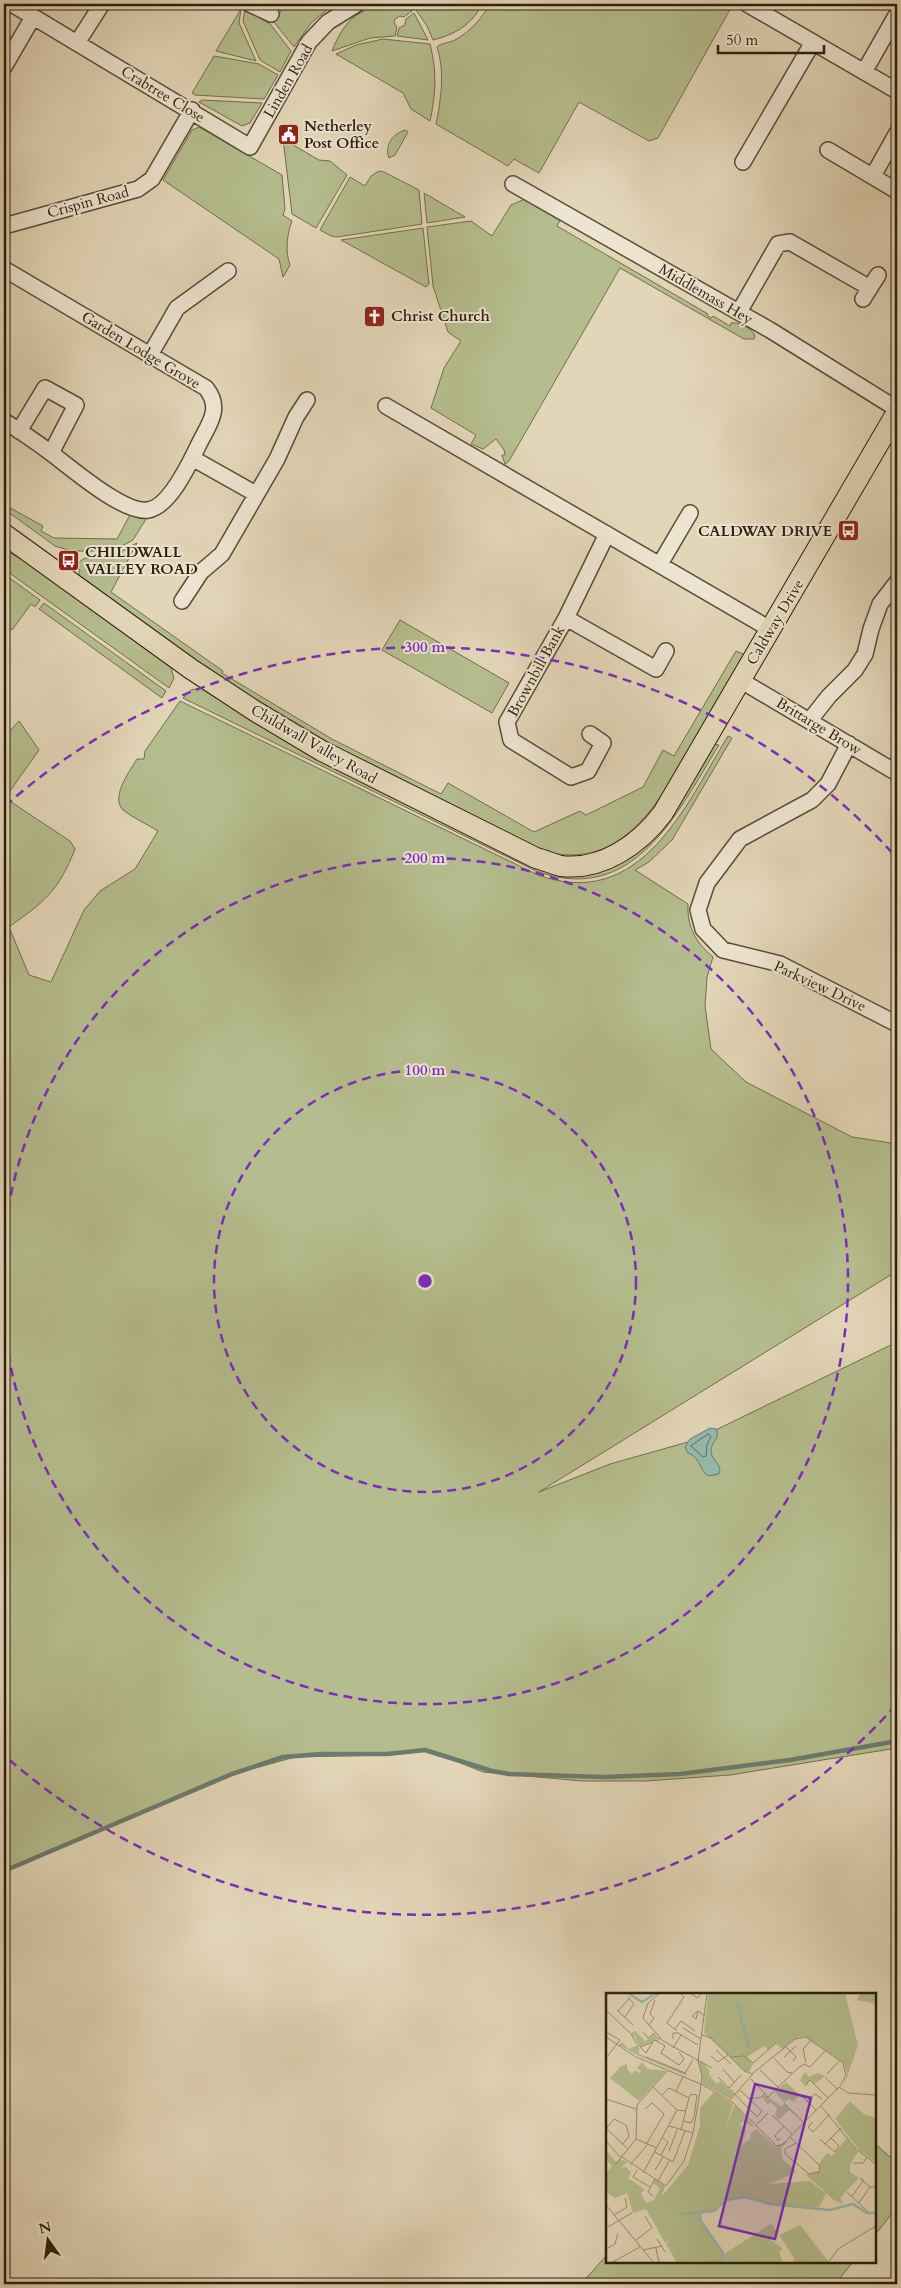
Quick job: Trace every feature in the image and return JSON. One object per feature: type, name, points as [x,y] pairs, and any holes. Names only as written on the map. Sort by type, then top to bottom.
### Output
[{"type":"main road","name":"Caldway Drive","points":[[650,830],[663,813],[897,410]]},
{"type":"main road","name":"Childwall Valley Road","points":[[4,534],[191,669],[255,711],[331,756],[536,858],[560,866],[577,866],[600,862],[621,852],[650,830]]},
{"type":"street","name":"Crabtree Close","points":[[12,4],[192,110],[250,147]]},
{"type":"street","points":[[77,43],[102,4]]},
{"type":"street","points":[[250,4],[271,14]]},
{"type":"street","name":"Linden Road","points":[[250,147],[309,42],[328,22],[357,4]]},
{"type":"street","points":[[747,4],[897,91]]},
{"type":"street","points":[[864,72],[897,14]]},
{"type":"street","points":[[4,67],[33,17]]},
{"type":"street","points":[[743,162],[813,42]]},
{"type":"street","name":"Crispin Road","points":[[4,226],[138,188],[152,179],[192,110]]},
{"type":"street","points":[[873,176],[897,133]]},
{"type":"street","points":[[828,150],[897,191]]},
{"type":"street","name":"Middlemass Hey","points":[[513,184],[739,312],[897,410]]},
{"type":"street","points":[[739,312],[778,244],[790,242],[870,287]]},
{"type":"street","name":"Garden Lodge Grove","points":[[4,269],[206,388],[214,398],[215,406],[210,422],[192,458],[168,499],[149,510],[135,510],[90,483],[51,453],[4,421]]},
{"type":"street","points":[[150,355],[177,308],[228,271]]},
{"type":"street","points":[[19,431],[45,388],[76,405],[51,453]]},
{"type":"street","points":[[182,601],[201,572],[222,554],[277,459],[296,416],[307,400]]},
{"type":"street","points":[[386,406],[770,629]]},
{"type":"street","points":[[192,458],[256,494]]},
{"type":"street","points":[[660,564],[690,513]]},
{"type":"street","name":"Brownbill Bank","points":[[590,734],[603,742],[588,771],[571,777],[510,740],[507,722],[566,618],[607,534]]},
{"type":"street","points":[[810,720],[829,696],[855,670],[865,654],[880,604],[897,582]]},
{"type":"street","points":[[566,618],[656,669],[666,651]]},
{"type":"street","name":"Brittarge Brow","points":[[740,680],[897,773]]},
{"type":"street","name":"Parkview Drive","points":[[849,744],[828,784],[812,800],[740,839],[708,883],[698,910],[703,929],[722,950],[780,964],[897,1024]]},
{"type":"green space","points":[[296,4],[334,4],[311,23],[294,47],[274,22],[284,6]]},
{"type":"green space","points":[[373,4],[407,4],[412,11],[404,17],[400,16],[395,19],[394,23],[397,27],[395,36],[370,38],[332,51],[345,26]]},
{"type":"green space","points":[[412,4],[473,4],[480,8],[466,25],[433,40],[427,26]]},
{"type":"green space","points":[[490,4],[733,4],[658,138],[649,141],[579,102],[539,173],[514,159],[508,166],[436,124],[442,76],[437,47],[455,40],[471,29]]},
{"type":"green space","points":[[241,9],[239,23],[256,61],[216,51]]},
{"type":"green space","points":[[245,9],[270,24],[291,51],[280,72],[260,60],[243,21]]},
{"type":"green space","points":[[414,13],[428,40],[397,36],[399,28],[405,25],[406,19]]},
{"type":"green space","points":[[383,39],[430,44],[435,82],[430,121],[411,109],[403,93],[336,54],[356,45]]},
{"type":"green space","points":[[214,56],[259,64],[278,75],[264,99],[195,95],[192,93]]},
{"type":"green space","points":[[202,100],[262,103],[250,123],[242,126],[199,102]]},
{"type":"green space","points":[[199,127],[282,175],[285,209],[283,215],[292,221],[287,243],[290,265],[283,277],[279,259],[163,180],[192,130]]},
{"type":"green space","points":[[405,130],[408,132],[395,155],[389,158],[388,149],[393,137]]},
{"type":"green space","points":[[283,139],[319,160],[330,161],[347,175],[316,228],[292,214]]},
{"type":"green space","points":[[379,171],[419,190],[422,224],[337,237],[320,230],[350,177],[365,186],[371,176]]},
{"type":"green space","points":[[424,193],[465,217],[427,223]]},
{"type":"green space","points":[[525,199],[562,217],[557,226],[708,314],[711,318],[713,316],[730,326],[731,323],[734,323],[748,328],[755,336],[754,339],[744,339],[620,268],[509,461],[505,464],[502,455],[505,455],[504,450],[496,439],[483,449],[471,444],[476,435],[431,408],[444,368],[461,341],[448,332],[433,286],[427,227],[471,221],[492,236],[511,205]]},
{"type":"green space","points":[[423,228],[429,284],[426,287],[341,240]]},
{"type":"green space","points":[[4,498],[8,500],[5,505],[43,526],[41,531],[54,538],[117,539],[130,515],[146,519],[133,540],[112,551],[71,551],[55,546],[4,509]]},
{"type":"green space","points":[[137,543],[111,592],[223,671],[222,673],[332,739],[441,794],[448,783],[534,832],[580,811],[586,815],[643,787],[663,750],[674,756],[736,651],[743,654],[743,657],[663,793],[640,822],[613,844],[598,851],[563,855],[543,851],[362,764],[224,682],[78,577],[80,570],[75,567],[84,559],[116,554]]},
{"type":"green space","points":[[4,550],[33,565],[170,665],[174,678],[169,688],[4,569]]},
{"type":"green space","points":[[4,574],[40,600],[35,607],[31,604],[12,630],[4,624]]},
{"type":"green space","points":[[44,603],[166,691],[162,698],[39,609]]},
{"type":"green space","points":[[400,620],[509,683],[492,713],[382,650]]},
{"type":"green space","points":[[201,688],[506,852],[607,869],[711,744],[719,745],[668,824],[648,847],[626,865],[600,876],[570,879],[536,871],[183,698],[191,690]]},
{"type":"green space","points":[[180,701],[538,875],[574,883],[605,879],[632,866],[656,846],[695,792],[728,736],[732,738],[672,840],[649,862],[635,870],[688,904],[689,920],[694,934],[697,940],[713,957],[707,977],[705,1006],[711,1049],[746,1082],[852,1137],[897,1144],[897,1271],[539,1492],[610,1464],[695,1440],[897,1342],[897,1748],[730,1775],[645,1781],[582,1781],[483,1772],[426,1749],[391,1755],[295,1757],[216,1779],[4,1871],[4,732],[7,734],[19,721],[39,750],[5,798],[70,841],[75,849],[63,876],[56,886],[32,910],[9,927],[29,975],[51,982],[84,910],[100,891],[135,869],[158,831],[123,810],[120,805],[120,791],[122,784],[137,759],[144,759],[145,751]]},
{"type":"green space","points":[[876,2145],[897,2163],[897,2207],[876,2234]]},
{"type":"green space","points":[[606,2256],[606,2263],[852,2263],[835,2284],[581,2284]]},
{"type":"water","points":[[710,1428],[716,1429],[717,1433],[717,1438],[712,1445],[711,1451],[720,1469],[719,1474],[708,1476],[695,1457],[688,1453],[685,1447],[690,1439]]},
{"type":"waterway","points":[[4,1871],[232,1774],[283,1757],[321,1754],[387,1754],[425,1750],[492,1771],[509,1774],[604,1777],[680,1774],[790,1760],[897,1741]]},
{"type":"place","name":"Netherley Post Office","points":[[288,135]]},
{"type":"place","name":"Christ Church","points":[[375,316]]},
{"type":"place","name":"CALDWAY DRIVE","points":[[848,531]]},
{"type":"place","name":"CHILDWALL VALLEY ROAD","points":[[69,561]]}]
